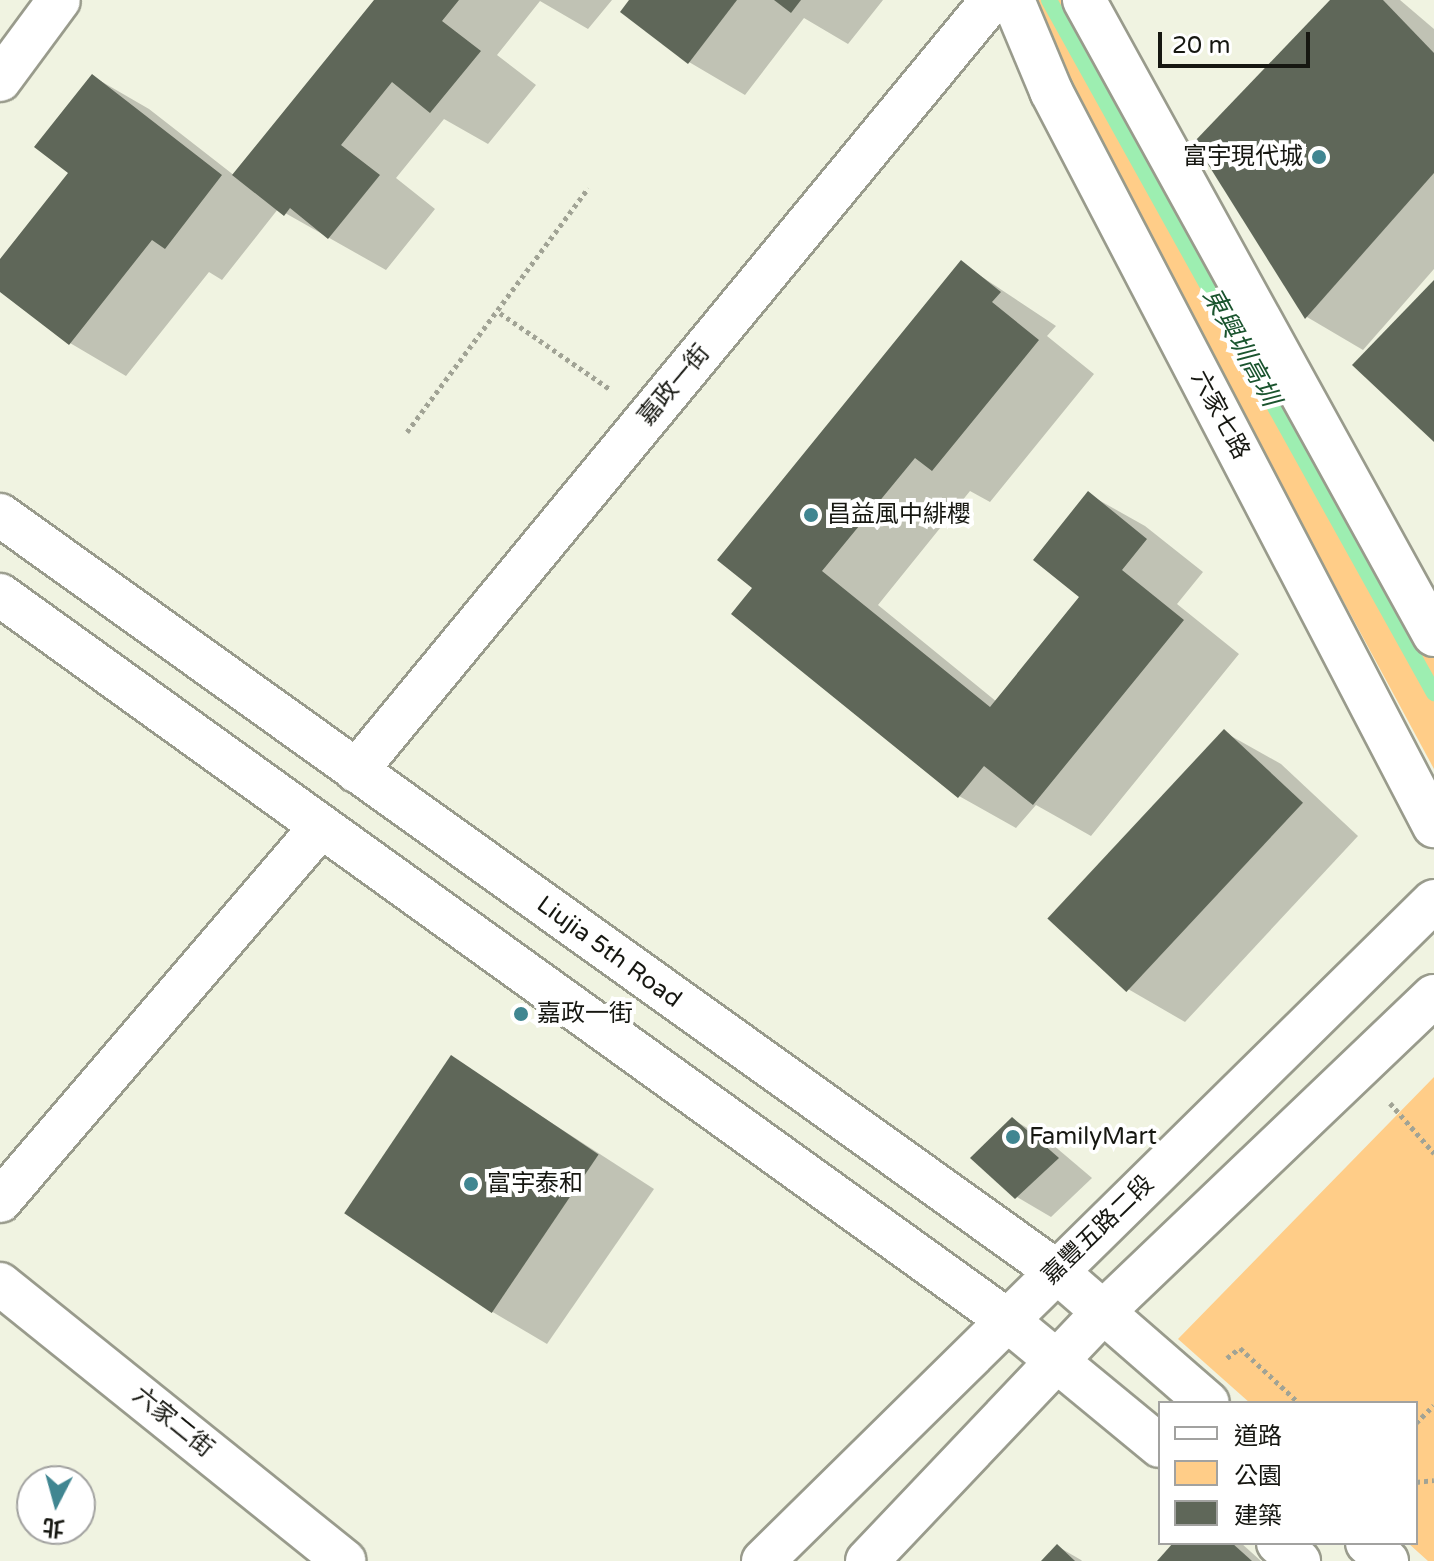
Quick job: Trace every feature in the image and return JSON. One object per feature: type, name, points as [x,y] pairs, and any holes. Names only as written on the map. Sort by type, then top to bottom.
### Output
[{"type":"street","points":[[0,80],[59,0]]},
{"type":"street","name":"嘉政一街","points":[[356,771],[992,0]]},
{"type":"street","name":"六家七路","points":[[1013,0],[1051,91],[1434,826]]},
{"type":"street","points":[[1084,0],[1434,635]]},
{"type":"street","name":"Liujia 5th Road","points":[[0,515],[1056,1271],[1104,1311],[1212,1384]]},
{"type":"street","points":[[0,595],[1007,1320],[1158,1444]]},
{"type":"street","points":[[0,1201],[320,827]]},
{"type":"street","name":"嘉豐五路二段","points":[[763,1561],[1434,901]]},
{"type":"street","points":[[867,1561],[1104,1311],[1434,996]]},
{"type":"street","name":"六家二街","points":[[0,1284],[345,1561]]},
{"type":"street","points":[[1280,1545],[1299,1561]]},
{"type":"street","points":[[1369,1545],[1387,1561]]},
{"type":"path","points":[[407,432],[500,313],[588,188]]},
{"type":"path","points":[[500,313],[648,416]]},
{"type":"path","points":[[1390,1103],[1434,1153]]},
{"type":"path","points":[[1212,1384],[1240,1348],[1297,1401]]},
{"type":"path","points":[[1418,1421],[1434,1405]]},
{"type":"green space","points":[[1019,0],[1070,0],[1434,656],[1434,769]]},
{"type":"green space","points":[[1434,1077],[1434,1561],[1428,1561],[1410,1545],[1418,1545],[1418,1401],[1248,1401],[1178,1339]]},
{"type":"building","points":[[374,0],[459,0],[442,21],[481,51],[430,113],[392,82],[341,145],[380,175],[328,239],[290,208],[284,216],[232,175]]},
{"type":"building","points":[[629,0],[737,0],[688,64],[620,12]]},
{"type":"building","points":[[774,0],[801,0],[791,13]]},
{"type":"building","name":"富宇現代城","points":[[1330,0],[1383,0],[1434,53],[1434,173],[1305,319],[1194,142]]},
{"type":"building","points":[[92,74],[222,175],[165,249],[152,240],[69,345],[0,292],[0,259],[68,173],[34,147]]},
{"type":"building","name":"昌益風中緋櫻","points":[[961,260],[1001,292],[992,302],[1039,340],[932,471],[915,458],[822,571],[990,707],[1079,597],[1033,560],[1088,491],[1147,539],[1122,570],[1184,620],[1033,805],[984,766],[958,798],[731,614],[752,588],[717,560]]},
{"type":"building","points":[[1434,280],[1434,442],[1352,365]]},
{"type":"building","points":[[1224,729],[1303,803],[1126,992],[1047,918]]},
{"type":"building","name":"富宇泰和","points":[[451,1055],[599,1155],[492,1313],[344,1213]]},
{"type":"building","name":"FamilyMart","points":[[1012,1117],[1059,1158],[1015,1199],[970,1158]]},
{"type":"building","points":[[1057,1544],[1075,1561],[1041,1561]]},
{"type":"building","points":[[1171,1545],[1234,1545],[1252,1561],[1157,1561]]},
{"type":"waterway","name":"東興圳高圳","points":[[1049,0],[1434,693]]},
{"type":"place","name":"富宇現代城","points":[[1319,157]]},
{"type":"place","name":"昌益風中緋櫻","points":[[811,515]]},
{"type":"place","name":"嘉政一街","points":[[521,1014]]},
{"type":"place","name":"FamilyMart","points":[[1013,1137]]},
{"type":"place","name":"富宇泰和","points":[[471,1184]]}]
